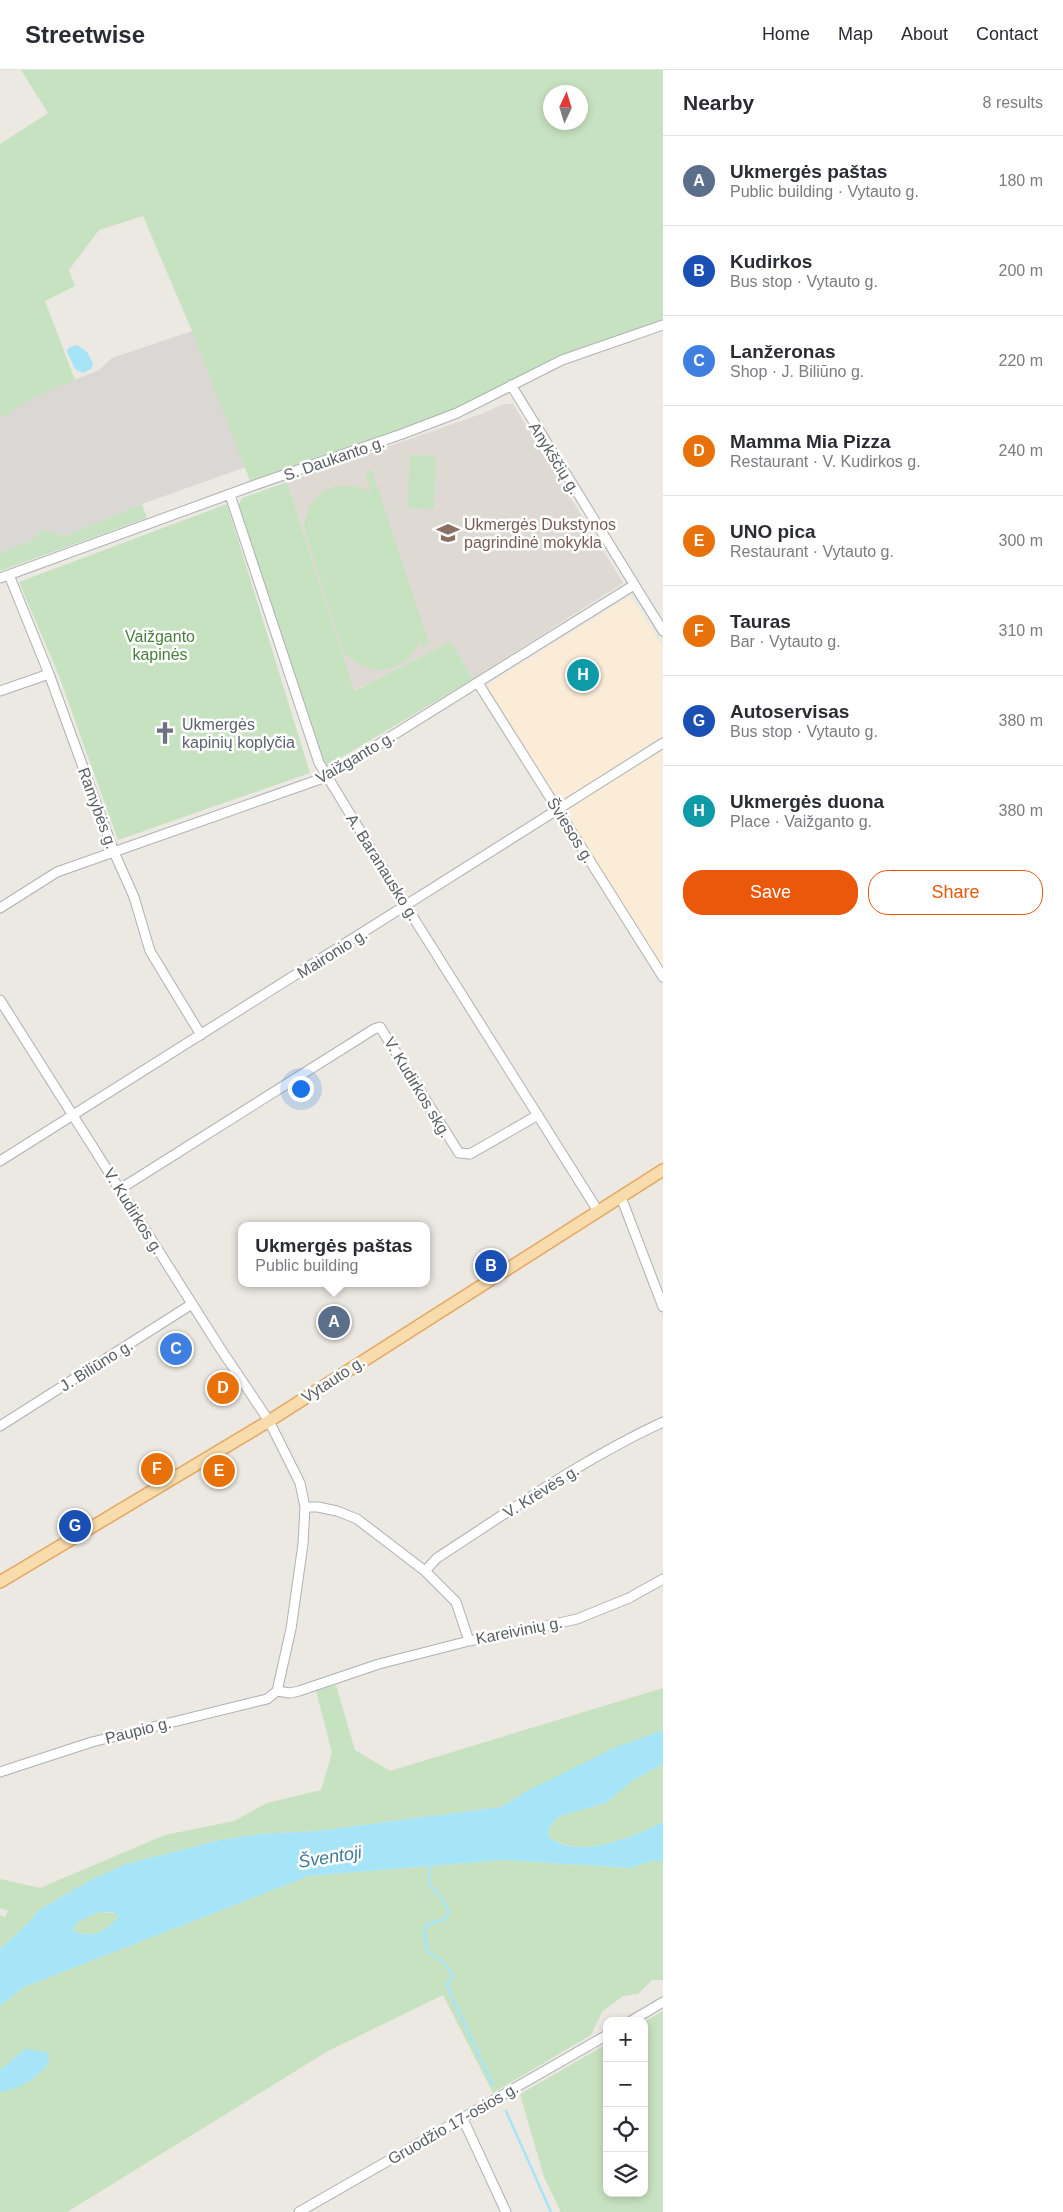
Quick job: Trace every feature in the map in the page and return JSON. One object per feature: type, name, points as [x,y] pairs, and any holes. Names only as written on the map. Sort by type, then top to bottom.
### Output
[{"type":"main road","name":"Vytauto g.","points":[[0,1582],[269,1420],[663,1170]]},
{"type":"street","name":"S. Daukanto g.","points":[[4,577],[448,416],[562,360],[663,325]]},
{"type":"street","name":"Anykščių g.","points":[[511,386],[663,631]]},
{"type":"street","name":"A. Baranausko g.","points":[[230,495],[319,763],[406,906],[598,1211]]},
{"type":"street","name":"Ramybės g.","points":[[4,577],[49,674],[114,852],[134,897],[150,951],[201,1034]]},
{"type":"street","name":"Vaižganto g.","points":[[0,908],[57,872],[326,776],[634,585]]},
{"type":"street","points":[[0,691],[49,674]]},
{"type":"street","name":"Šviesos g.","points":[[478,683],[663,976]]},
{"type":"street","name":"Maironio g.","points":[[0,1161],[663,743]]},
{"type":"street","name":"V. Kudirkos g.","points":[[0,1000],[192,1304],[269,1420]]},
{"type":"street","name":"V. Kudirkos skg.","points":[[120,1189],[380,1027],[458,1153],[470,1154],[538,1115]]},
{"type":"street","points":[[620,1197],[663,1307]]},
{"type":"street","name":"J. Biliūno g.","points":[[0,1426],[192,1304]]},
{"type":"street","points":[[269,1420],[300,1484],[305,1507],[305,1525],[297,1592],[277,1691]]},
{"type":"street","name":"V. Krėvės g.","points":[[425,1571],[437,1558],[557,1480],[630,1437],[663,1422]]},
{"type":"street","name":"Kareivinių g.","points":[[305,1507],[318,1507],[336,1511],[357,1519],[425,1571],[456,1602],[470,1641],[577,1618],[629,1598],[663,1579]]},
{"type":"street","name":"Paupio g.","points":[[0,1772],[92,1742],[267,1699],[277,1691],[290,1693],[299,1691],[379,1664],[470,1641]]},
{"type":"street","points":[[638,2017],[663,2002]]},
{"type":"street","name":"Gruodžio 17-osios g.","points":[[299,2212],[603,2037]]},
{"type":"street","points":[[462,2117],[506,2212]]},
{"type":"shaded area","points":[[192,331],[246,467],[142,504],[65,536],[42,529],[31,541],[0,552],[0,413],[4,417],[16,407],[51,389],[99,370],[112,358]]},
{"type":"shaded area","name":"Ukmergės Dukstynos pagrindinė mokykla","points":[[504,404],[513,404],[623,583],[473,679],[451,641],[353,691],[287,482],[481,414]]},
{"type":"shaded area","points":[[630,596],[663,648],[663,971],[560,807],[487,685]]},
{"type":"green space","points":[[21,70],[663,70],[663,325],[561,360],[457,413],[252,486],[192,331],[143,216],[99,230],[69,270],[75,286],[45,301],[75,380],[29,400],[4,417],[0,413],[0,144],[48,113]]},
{"type":"green space","points":[[410,455],[436,456],[434,509],[407,508]]},
{"type":"green space","points":[[372,470],[429,644],[423,646],[420,641],[413,653],[405,661],[395,667],[385,669],[363,666],[343,652],[304,527],[307,514],[318,495],[336,487],[347,486],[371,491],[365,472]]},
{"type":"green space","points":[[287,482],[354,691],[451,641],[473,679],[327,766],[321,755],[238,506],[242,498]]},
{"type":"green space","points":[[142,504],[147,518],[0,571],[0,552],[31,541],[42,529],[65,536]]},
{"type":"green space","name":"Vaižganto kapinės","points":[[227,504],[310,773],[118,840],[59,676],[19,582]]},
{"type":"green space","points":[[336,1685],[355,1750],[390,1771],[663,1688],[663,1730],[527,1791],[501,1807],[317,1831],[260,1834],[220,1840],[126,1864],[91,1880],[39,1910],[0,1949],[0,1915],[5,1917],[8,1911],[0,1908],[0,1879],[40,1888],[165,1835],[234,1821],[267,1803],[321,1790],[332,1753],[316,1691]]},
{"type":"green space","points":[[663,1764],[663,1822],[621,1840],[590,1847],[560,1843],[548,1836],[550,1826],[560,1816],[606,1803],[632,1781]]},
{"type":"green space","points":[[502,1860],[631,1868],[651,1861],[663,1861],[663,1980],[652,1980],[638,1994],[623,1996],[602,2012],[591,2035],[493,2093],[443,1995],[328,2051],[67,2212],[0,2212],[0,2092],[25,2049],[0,2070],[0,2006],[24,1987],[309,1876]]},
{"type":"green space","points":[[99,1912],[118,1913],[119,1916],[108,1927],[98,1933],[86,1934],[72,1930],[78,1922]]},
{"type":"green space","points":[[663,2011],[663,2212],[561,2212],[544,2177],[520,2094],[603,2046],[603,2197],[648,2197],[648,2020]]},
{"type":"water","points":[[77,345],[87,352],[93,363],[91,369],[83,373],[75,369],[67,352],[68,348]]},
{"type":"water","name":"Šventoji","points":[[663,1730],[663,1764],[632,1781],[606,1803],[560,1816],[550,1826],[548,1836],[560,1843],[574,1847],[589,1847],[606,1844],[637,1834],[663,1822],[663,1861],[651,1861],[631,1868],[502,1860],[309,1876],[24,1987],[0,2006],[0,1949],[39,1910],[91,1880],[126,1864],[220,1840],[260,1834],[317,1831],[501,1807],[527,1791],[614,1748]],"holes":[[[99,1912],[113,1912],[119,1916],[103,1931],[86,1934],[72,1930],[78,1922]]]},
{"type":"water","points":[[25,2049],[47,2052],[49,2063],[27,2082],[8,2091],[0,2092],[0,2070]]},
{"type":"waterway","points":[[429,1866],[429,1884],[441,1897],[449,1912],[445,1919],[426,1925],[424,1936],[428,1952],[443,1962],[453,1977],[447,1984],[451,1995],[493,2085]]},
{"type":"waterway","points":[[506,2111],[551,2212]]},
{"type":"place","name":"Ukmergės Dukstynos pagrindinė mokykla","points":[[448,533]]},
{"type":"place","name":"Ukmergės duona","points":[[583,675]]},
{"type":"place","name":"Ukmergės kapinių koplyčia","points":[[165,733]]},
{"type":"place","name":"Kudirkos","points":[[491,1266]]},
{"type":"place","name":"Ukmergės paštas","points":[[334,1322]]},
{"type":"place","name":"Lanžeronas","points":[[176,1349]]},
{"type":"place","name":"Mamma Mia Pizza","points":[[223,1388]]},
{"type":"place","name":"Tauras","points":[[157,1469]]},
{"type":"place","name":"UNO pica","points":[[219,1471]]},
{"type":"place","name":"Autoservisas","points":[[75,1526]]}]
